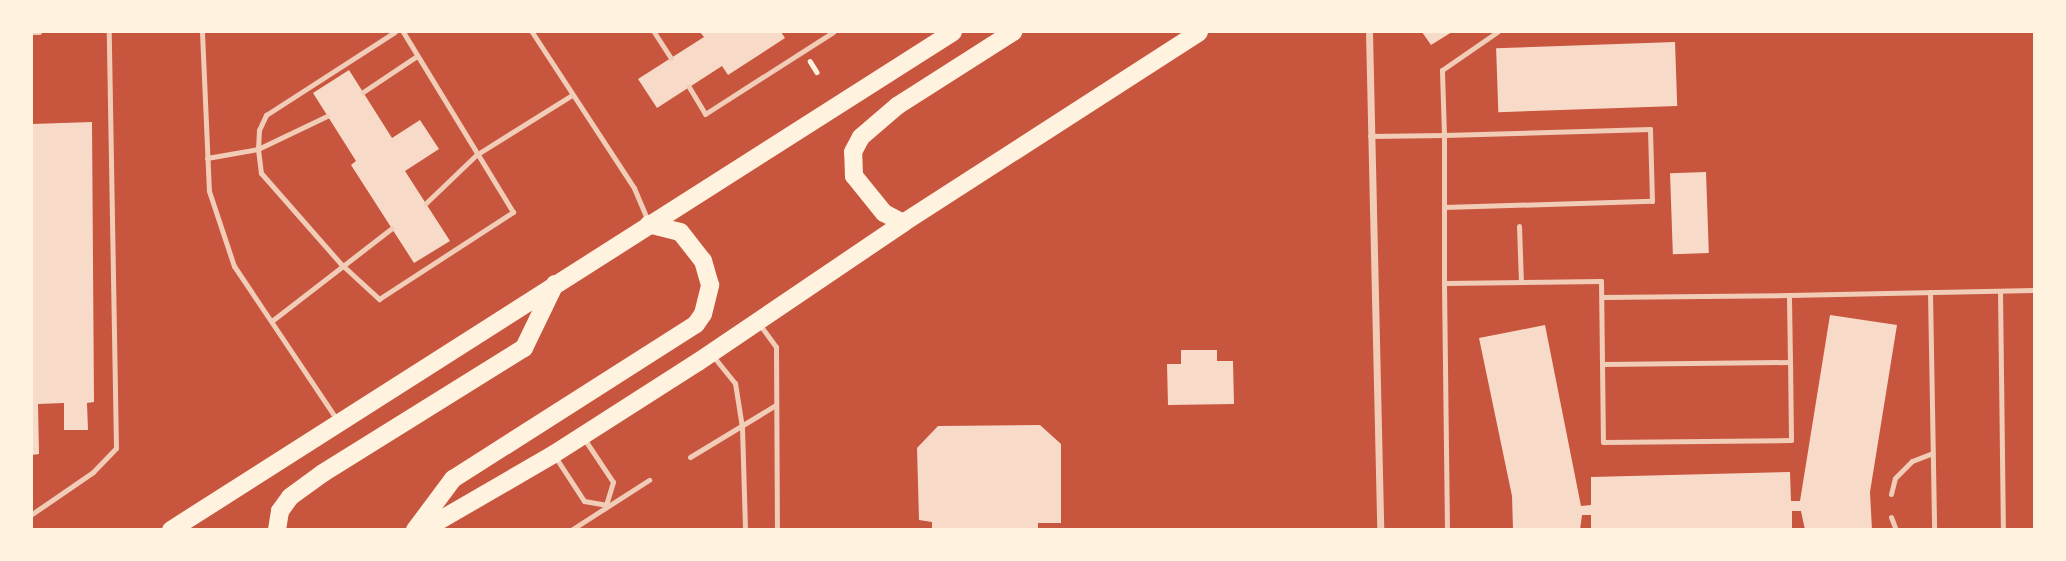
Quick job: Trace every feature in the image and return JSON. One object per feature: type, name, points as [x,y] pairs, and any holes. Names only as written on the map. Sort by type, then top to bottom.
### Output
[{"type":"main road","points":[[172,530],[337,421],[953,32]]},
{"type":"main road","points":[[903,223],[884,213],[854,176],[853,152],[861,137],[897,106],[1013,32]]},
{"type":"main road","points":[[424,530],[554,454],[711,354],[903,223],[1199,32]]},
{"type":"main road","points":[[415,530],[453,479],[696,324],[703,314],[710,285],[703,261],[680,232],[649,224]]},
{"type":"main road","points":[[277,530],[280,512],[290,497],[323,473],[524,348],[555,284]]},
{"type":"street","points":[[1369,32],[1380,530]]},
{"type":"lane","points":[[32,32],[39,32]]},
{"type":"lane","points":[[32,514],[93,472],[116,448],[109,32]]},
{"type":"lane","points":[[202,32],[209,191],[234,266],[273,320],[337,421]]},
{"type":"lane","points":[[395,32],[266,115],[259,130],[261,173],[341,264],[379,299],[513,212],[403,32]]},
{"type":"lane","points":[[533,32],[634,188],[649,224]]},
{"type":"lane","points":[[654,32],[671,58]]},
{"type":"lane","points":[[689,88],[705,114],[833,32]]},
{"type":"lane","points":[[1447,530],[1442,70],[1497,32]]},
{"type":"lane","points":[[363,92],[417,56]]},
{"type":"lane","points":[[426,203],[476,155],[572,95]]},
{"type":"lane","points":[[207,159],[258,149],[327,116]]},
{"type":"lane","points":[[1370,136],[1650,129],[1652,201],[1444,207]]},
{"type":"lane","points":[[1518,226],[1521,282]]},
{"type":"lane","points":[[273,320],[341,264],[392,228]]},
{"type":"lane","points":[[1444,283],[1601,281],[1603,442],[1791,440],[1789,295]]},
{"type":"lane","points":[[1602,297],[2035,290]]},
{"type":"lane","points":[[2000,291],[2003,530]]},
{"type":"lane","points":[[1930,292],[1934,530]]},
{"type":"lane","points":[[758,322],[776,347],[777,530]]},
{"type":"lane","points":[[711,354],[735,383],[742,427],[744,530]]},
{"type":"lane","points":[[1602,364],[1790,362]]},
{"type":"lane","points":[[690,457],[776,405]]},
{"type":"lane","points":[[582,436],[612,482],[606,505]]},
{"type":"lane","points":[[1891,494],[1895,478],[1933,453]]},
{"type":"lane","points":[[554,454],[584,501],[606,505]]},
{"type":"lane","points":[[571,530],[606,505],[649,480]]},
{"type":"lane","points":[[1891,517],[1896,530]]},
{"type":"building","points":[[700,32],[781,32],[785,38],[728,75],[722,66],[657,108],[638,79],[704,37]]},
{"type":"building","points":[[1422,32],[1452,32],[1431,45]]},
{"type":"building","points":[[1675,42],[1677,106],[1498,112],[1496,48]]},
{"type":"building","points":[[349,70],[392,138],[420,120],[439,149],[405,171],[450,241],[414,263],[351,165],[356,161],[313,93]]},
{"type":"building","points":[[92,122],[94,402],[87,403],[88,430],[64,430],[64,403],[38,404],[39,454],[32,455],[32,124]]},
{"type":"building","points":[[1706,172],[1709,253],[1673,254],[1670,173]]},
{"type":"building","points":[[1830,315],[1897,325],[1870,492],[1872,530],[1805,530],[1801,511],[1792,511],[1792,530],[1591,530],[1591,515],[1582,515],[1580,530],[1513,530],[1512,496],[1479,338],[1545,325],[1581,506],[1591,505],[1591,477],[1790,472],[1791,501],[1800,501]]},
{"type":"building","points":[[1181,350],[1217,350],[1217,361],[1233,361],[1234,404],[1168,405],[1167,364],[1181,364]]},
{"type":"building","points":[[1040,425],[1061,444],[1061,523],[1038,523],[1038,530],[932,530],[932,522],[919,520],[917,448],[938,426]]}]
